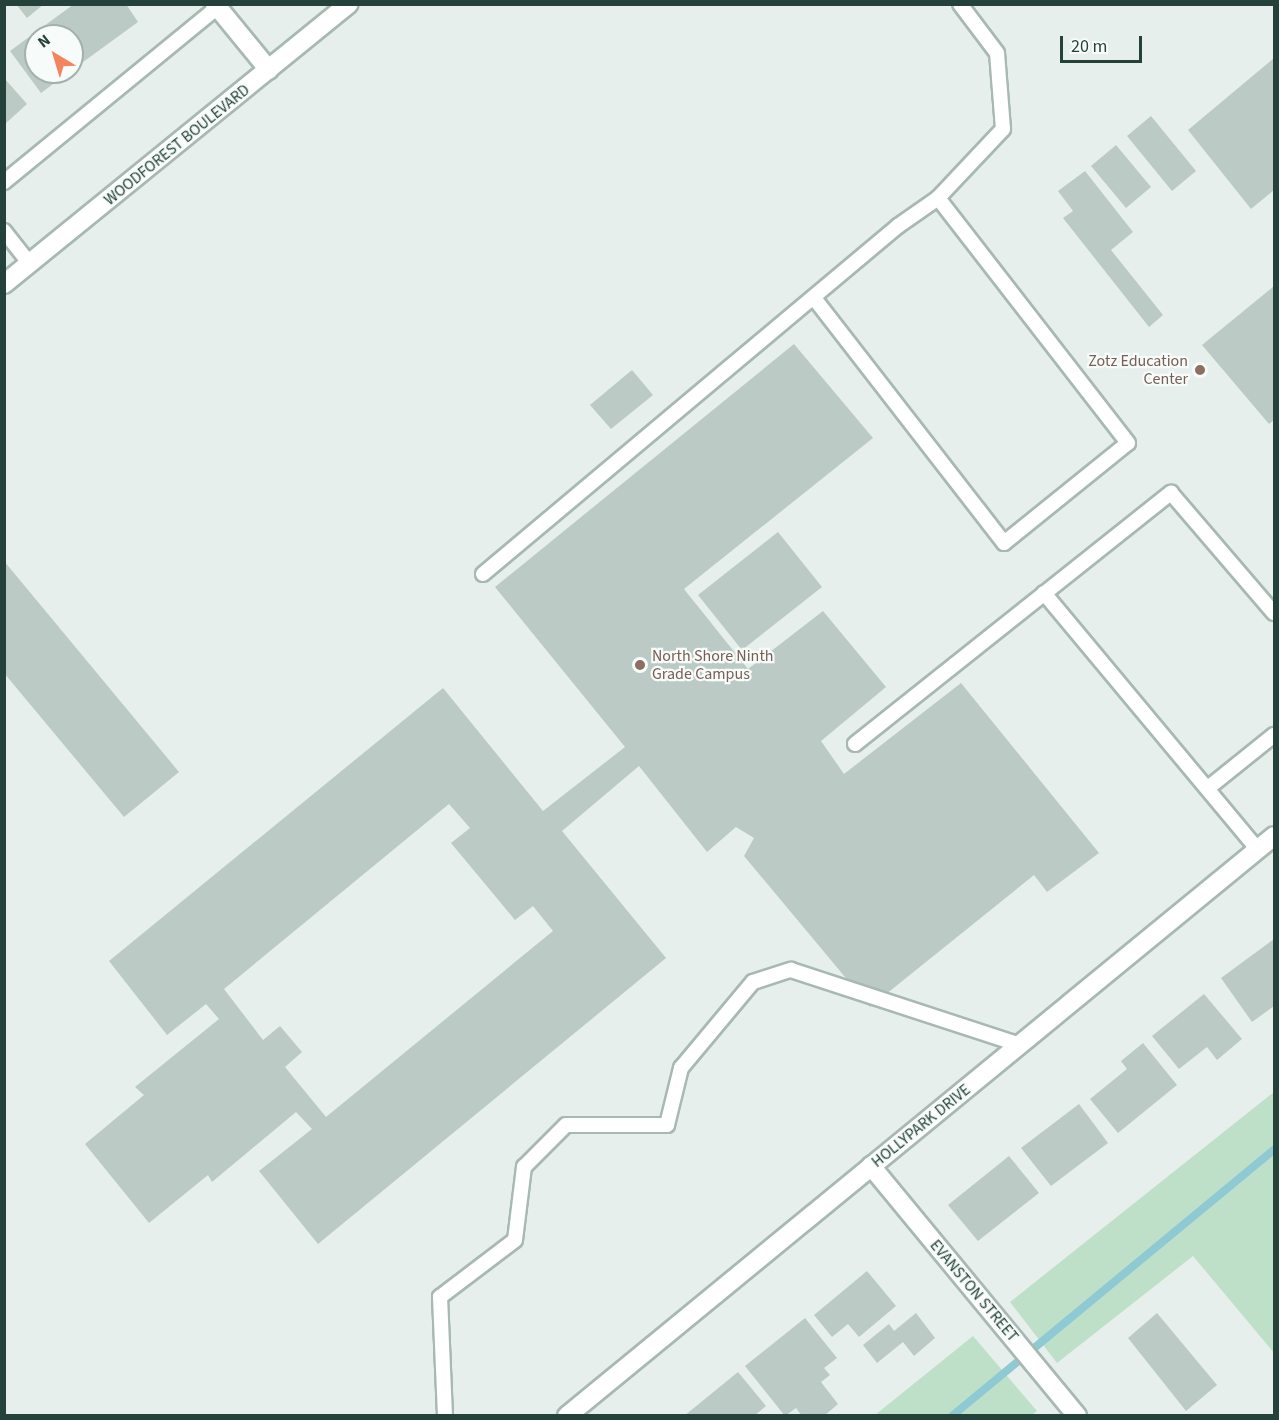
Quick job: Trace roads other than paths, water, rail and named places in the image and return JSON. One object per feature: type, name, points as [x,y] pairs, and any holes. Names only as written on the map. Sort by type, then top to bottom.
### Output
[{"type":"street","name":"WOODFOREST BOULEVARD","points":[[4,284],[349,4]]},
{"type":"street","points":[[217,6],[269,70]]},
{"type":"street","name":"HOLLYPARK DRIVE","points":[[567,1416],[1275,836]]},
{"type":"street","name":"EVANSTON STREET","points":[[871,1166],[1077,1416]]},
{"type":"lane","points":[[483,574],[898,226],[938,198],[1003,129],[998,53],[960,4]]},
{"type":"lane","points":[[4,182],[217,6]]},
{"type":"lane","points":[[814,298],[1004,543],[1013,536],[1128,443],[938,198]]},
{"type":"lane","points":[[4,231],[30,264]]},
{"type":"lane","points":[[855,744],[1171,493],[1275,613]]},
{"type":"lane","points":[[1044,593],[1258,850]]},
{"type":"lane","points":[[1208,788],[1275,735]]},
{"type":"lane","points":[[445,1416],[440,1297],[514,1240],[524,1167],[566,1125],[667,1125],[681,1068],[753,982],[791,970],[1020,1045]]},
{"type":"waterway","points":[[952,1416],[1274,1150]]},
{"type":"place","name":"Zotz Education Center","points":[[1200,370]]},
{"type":"place","name":"North Shore Ninth Grade Campus","points":[[640,665]]}]
